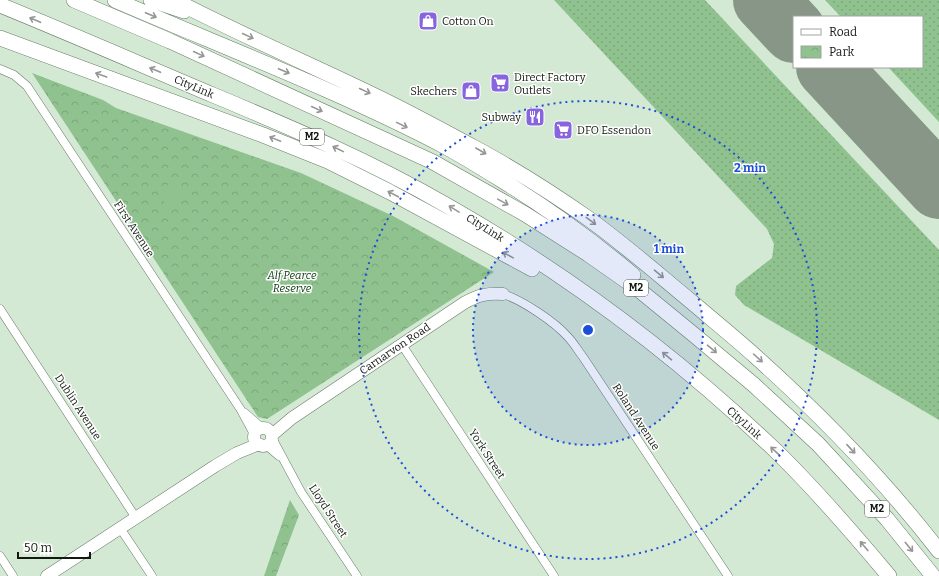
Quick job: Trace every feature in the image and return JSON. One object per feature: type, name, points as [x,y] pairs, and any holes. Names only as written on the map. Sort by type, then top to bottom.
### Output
[{"type":"highway","name":"M2","points":[[74,0],[170,40],[433,162],[525,214],[588,254],[638,289],[693,334],[754,385],[818,444],[887,519],[933,576]]},
{"type":"highway","points":[[115,0],[301,78],[447,148],[487,171],[578,231],[632,275],[693,334]]},
{"type":"highway","points":[[151,0],[212,20]]},
{"type":"highway","points":[[174,0],[212,20],[374,95],[476,148],[521,174],[590,220],[660,275],[753,354],[796,393],[838,434],[880,480],[920,526],[939,551]]},
{"type":"highway","name":"CityLink","points":[[0,5],[314,138],[387,173],[445,204],[498,236],[550,270],[659,349],[719,400],[777,453],[851,530],[889,576]]},
{"type":"highway","points":[[0,38],[263,135],[328,161],[396,195],[603,308]]},
{"type":"street","name":"First Avenue","points":[[0,69],[14,75],[27,86],[241,410],[263,436]]},
{"type":"street","name":"Carnarvon Road","points":[[47,576],[292,418],[464,303],[477,296],[490,293],[503,294]]},
{"type":"street","name":"Roland Avenue","points":[[503,294],[516,298],[568,336],[728,576]]},
{"type":"street","name":"Dublin Avenue","points":[[0,309],[136,518]]},
{"type":"street","name":"York Street","points":[[402,345],[554,576]]},
{"type":"street","name":"Lloyd Street","points":[[263,436],[281,458],[357,576]]},
{"type":"street","points":[[120,528],[152,576]]},
{"type":"street","points":[[0,556],[13,576]]},
{"type":"green space","points":[[554,0],[705,0],[939,250],[939,420],[744,305],[735,295],[736,286],[772,258],[774,244],[767,229]]},
{"type":"green space","points":[[825,0],[939,0],[939,122],[889,68],[923,68],[923,16],[840,16]]},
{"type":"green space","name":"Alf Pearce Reserve","points":[[32,73],[103,100],[116,108],[301,173],[393,216],[494,272],[267,419],[258,417]]},
{"type":"green space","points":[[175,180],[187,198],[170,210],[157,192]]},
{"type":"green space","points":[[290,500],[299,515],[276,576],[264,576]]},
{"type":"runway","points":[[765,0],[793,30]]},
{"type":"runway","points":[[829,68],[939,187]]},
{"type":"place","name":"Cotton On","points":[[428,21]]},
{"type":"place","name":"Direct Factory Outlets","points":[[500,83]]},
{"type":"place","name":"Skechers","points":[[471,91]]},
{"type":"place","name":"Subway","points":[[535,117]]},
{"type":"place","name":"DFO Essendon","points":[[563,130]]}]
